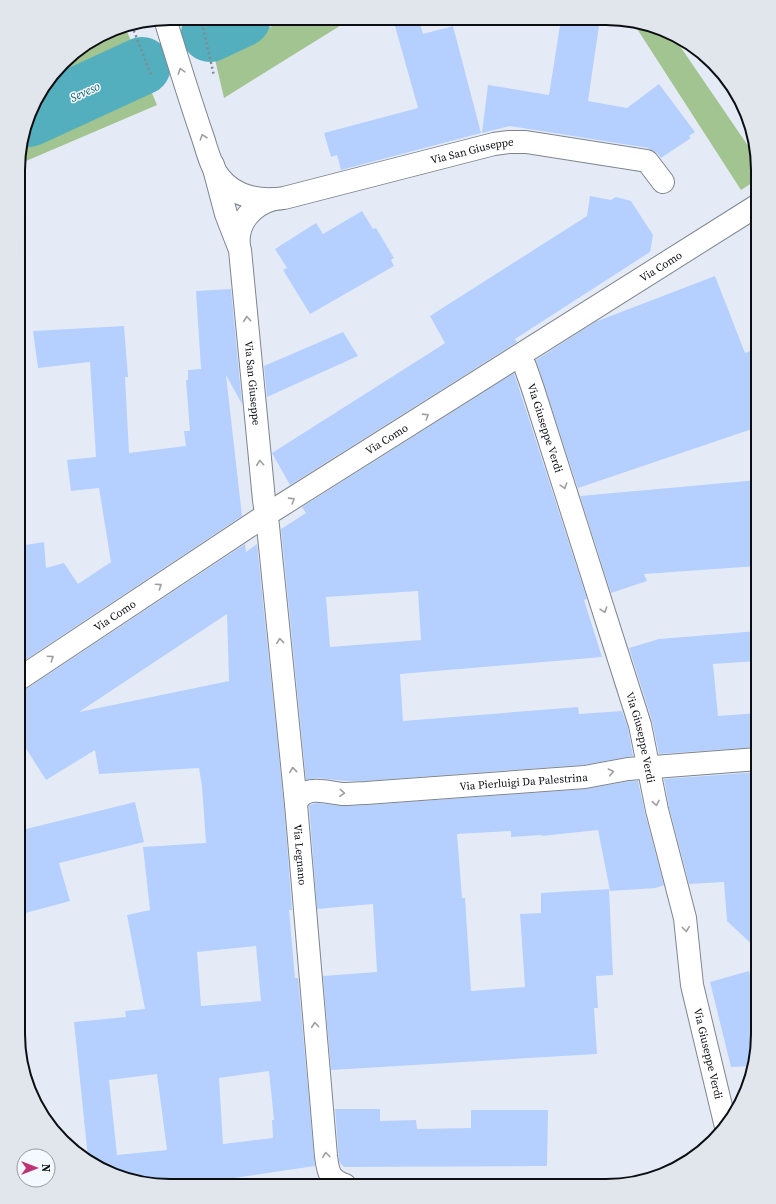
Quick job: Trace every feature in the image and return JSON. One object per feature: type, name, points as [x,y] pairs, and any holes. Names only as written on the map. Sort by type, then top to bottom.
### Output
[{"type":"street","points":[[167,25],[213,165]]},
{"type":"street","name":"Via San Giuseppe","points":[[240,250],[238,244],[240,230],[244,219],[258,206],[274,199],[494,144],[526,142],[647,161],[663,182]]},
{"type":"street","name":"Via San Giuseppe","points":[[213,165],[220,178],[235,190],[253,198],[274,199]]},
{"type":"street","name":"Via San Giuseppe","points":[[213,165],[226,214],[238,241],[240,250],[266,515]]},
{"type":"street","name":"Via Como","points":[[25,674],[266,515],[751,210]]},
{"type":"street","name":"Via Giuseppe Verdi","points":[[519,357],[533,389],[634,701],[650,767],[657,810],[685,918],[692,985],[724,1118]]},
{"type":"street","name":"Via Legnano","points":[[266,515],[296,804],[326,1156],[330,1174],[334,1179]]},
{"type":"street","name":"Via Pierluigi Da Palestrina","points":[[296,804],[300,795],[312,791],[345,794],[584,777],[628,769],[751,760]]},
{"type":"path","points":[[203,25],[215,77]]},
{"type":"path","points":[[133,30],[153,82]]},
{"type":"green space","points":[[274,25],[341,25],[224,98],[214,55],[246,42]]},
{"type":"green space","points":[[637,29],[661,36],[679,45],[749,148],[751,184],[741,190]]},
{"type":"green space","points":[[127,32],[132,43],[58,78],[74,61],[90,49],[106,40]]},
{"type":"green space","points":[[149,86],[157,105],[25,161],[29,136],[104,111],[129,93]]},
{"type":"building","points":[[395,25],[421,25],[423,34],[453,26],[481,133],[341,170],[337,155],[331,157],[324,133],[418,108]]},
{"type":"building","points":[[560,25],[599,25],[588,101],[627,108],[659,84],[695,132],[689,136],[691,138],[661,158],[657,153],[648,148],[510,126],[482,133],[488,85],[549,95]]},
{"type":"building","points":[[590,196],[611,200],[616,197],[631,201],[653,235],[650,252],[515,339],[517,342],[290,485],[272,453],[445,343],[430,316],[587,216]]},
{"type":"building","points":[[362,211],[373,229],[376,228],[394,258],[391,260],[394,266],[310,314],[283,270],[287,268],[275,249],[316,223],[323,234]]},
{"type":"building","points":[[715,276],[745,353],[751,351],[751,429],[578,488],[580,495],[536,360],[595,322]]},
{"type":"building","points":[[231,289],[242,404],[226,375],[242,516],[25,660],[25,545],[44,542],[46,568],[64,563],[78,584],[111,562],[99,488],[71,491],[67,460],[96,457],[90,362],[38,368],[33,331],[124,326],[128,377],[125,377],[129,453],[186,446],[184,431],[190,431],[186,380],[188,380],[188,370],[201,369],[196,291]]},
{"type":"building","points":[[343,332],[358,356],[267,397],[264,366]]},
{"type":"building","points":[[514,373],[587,599],[584,600],[602,657],[400,674],[403,721],[578,707],[579,714],[622,711],[628,728],[633,756],[583,765],[365,781],[345,781],[317,778],[306,780],[281,529],[306,513],[302,507]],"holes":[[[418,591],[421,640],[330,647],[326,597]]]},
{"type":"building","points":[[751,481],[751,566],[644,574],[647,581],[611,593],[580,496]]},
{"type":"building","points":[[245,544],[246,552],[257,544],[284,805],[292,910],[289,910],[295,978],[298,978],[315,1166],[228,1179],[161,1179],[133,1174],[115,1168],[87,1153],[74,1022],[126,1017],[125,1011],[145,1009],[127,915],[150,910],[143,847],[206,843],[202,786],[199,768],[99,774],[95,750],[46,780],[25,747],[25,689]],"holes":[[[227,614],[229,681],[79,712]],[[256,946],[261,1001],[201,1006],[197,952]],[[269,1071],[274,1120],[272,1120],[273,1138],[223,1144],[219,1078]],[[157,1074],[167,1150],[117,1155],[109,1080]]]},
{"type":"building","points":[[751,632],[751,661],[713,664],[718,716],[751,714],[751,747],[659,754],[652,721],[629,648],[659,639]]},
{"type":"building","points":[[751,773],[751,943],[727,921],[724,882],[689,884],[669,807],[664,779]]},
{"type":"building","points":[[630,781],[638,781],[664,885],[656,888],[610,891],[598,830],[542,836],[511,837],[511,831],[457,834],[462,898],[465,898],[471,991],[525,987],[520,914],[541,913],[541,893],[609,889],[613,975],[596,976],[598,1008],[594,1008],[597,1054],[331,1070],[323,976],[377,972],[373,904],[317,909],[309,805],[317,803],[344,806],[367,805],[586,789]]},
{"type":"building","points":[[135,802],[144,842],[59,863],[70,901],[25,913],[25,829]]},
{"type":"building","points":[[749,971],[751,978],[751,1043],[747,1066],[731,1067],[710,982]]},
{"type":"building","points":[[335,1109],[380,1109],[380,1121],[416,1120],[417,1129],[471,1128],[471,1110],[548,1110],[547,1166],[344,1167],[339,1160]]},
{"type":"waterway","name":"Seveso","points":[[210,33],[227,25]]},
{"type":"waterway","name":"Seveso","points":[[36,115],[142,66]]}]
